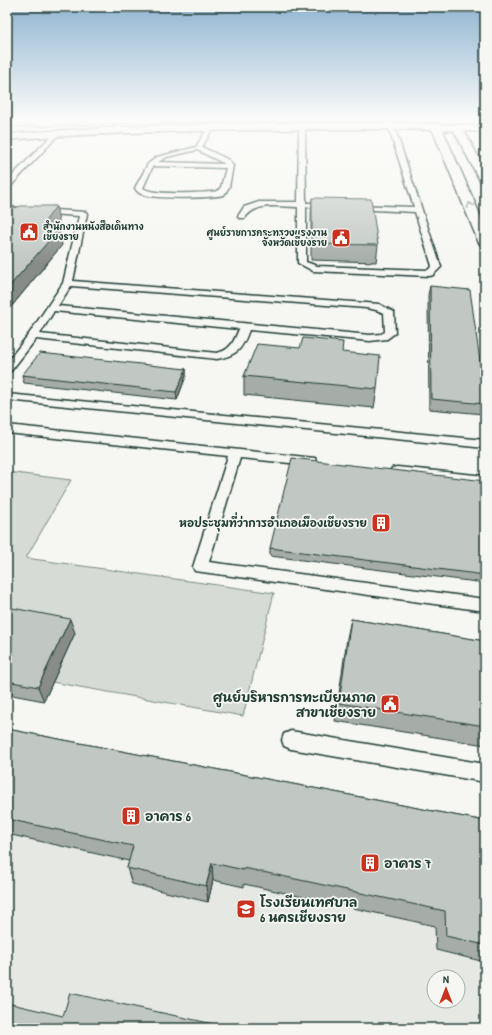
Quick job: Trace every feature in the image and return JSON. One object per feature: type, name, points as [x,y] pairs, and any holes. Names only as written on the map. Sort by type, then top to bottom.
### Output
[{"type":"street","points":[[454,167],[485,241]]},
{"type":"street","points":[[479,167],[485,179]]},
{"type":"lane","points":[[7,184],[23,167]]},
{"type":"lane","points":[[149,167],[140,188],[141,191],[148,193],[216,195],[225,187],[230,167]]},
{"type":"lane","points":[[302,167],[302,263],[316,269],[430,273],[437,267],[404,167]]},
{"type":"lane","points":[[242,216],[247,209],[259,204],[318,205]]},
{"type":"lane","points":[[341,206],[418,210]]},
{"type":"lane","points":[[7,209],[83,214],[68,283],[33,336],[7,369]]},
{"type":"lane","points":[[52,308],[370,338],[383,337],[390,333],[389,312],[379,307],[366,304],[68,283]]},
{"type":"lane","points":[[33,336],[217,356],[232,353],[238,346],[245,327]]},
{"type":"lane","points":[[7,396],[485,444]]},
{"type":"lane","points":[[7,429],[321,462]]},
{"type":"lane","points":[[235,453],[200,567],[485,605]]},
{"type":"lane","points":[[384,469],[485,480]]},
{"type":"lane","points":[[291,740],[485,773]]},
{"type":"shaded area","points":[[7,472],[71,480],[26,558],[274,593],[243,716],[7,674]]},
{"type":"shaded area","name":"โรงเรียนเทศบาล 6 นครเชียงราย","points":[[7,748],[485,841],[485,1028],[7,1028]]},
{"type":"building","points":[[312,198],[371,199],[378,245],[312,244]]},
{"type":"building","points":[[21,206],[56,206],[41,227],[59,229],[7,289],[7,210]]},
{"type":"building","points":[[430,286],[470,290],[485,404],[431,399]]},
{"type":"building","points":[[303,338],[343,342],[342,352],[380,356],[377,389],[244,376],[257,344],[300,348]]},
{"type":"building","points":[[40,353],[186,369],[176,392],[22,375]]},
{"type":"building","name":"หอประชุมที่ว่าการอำเภอเมืองเชียงราย","points":[[292,458],[485,481],[485,575],[270,548]]},
{"type":"building","points":[[7,607],[70,619],[38,687],[7,681]]},
{"type":"building","points":[[351,619],[485,641],[485,726],[339,703]]},
{"type":"building","points":[[7,729],[485,821],[485,945],[446,936],[445,911],[244,868],[244,870],[212,863],[206,886],[127,868],[133,846],[7,819]]},
{"type":"building","points":[[70,993],[232,1028],[7,1028],[7,1003],[63,1016]]},
{"type":"place","name":"สำนักงานหนังสือเดินทาง เชียงราย","points":[[29,232]]},
{"type":"place","name":"ศูนย์ราชการกระทรวงแรงงาน จังหวัดเชียงราย","points":[[341,238]]},
{"type":"place","name":"หอประชุมที่ว่าการอำเภอเมืองเชียงราย","points":[[381,523]]},
{"type":"place","name":"ศูนย์บริหารการทะเบียนภาค สาขาเชียงราย","points":[[390,704]]},
{"type":"place","name":"อาคาร 6","points":[[131,816]]},
{"type":"place","name":"อาคาร 7","points":[[370,863]]},
{"type":"place","name":"โรงเรียนเทศบาล 6 นครเชียงราย","points":[[246,909]]}]
